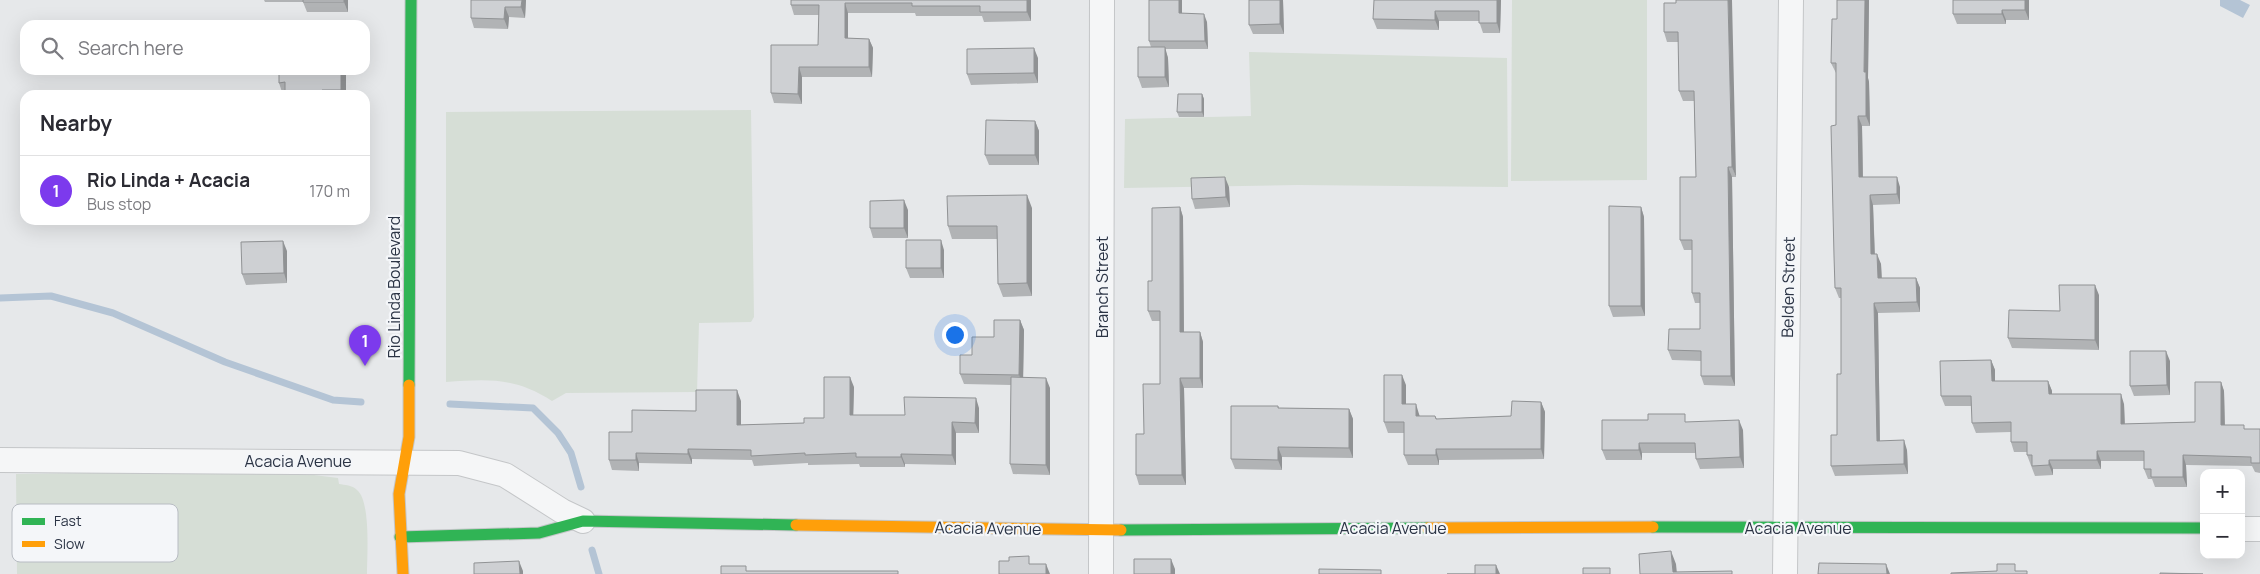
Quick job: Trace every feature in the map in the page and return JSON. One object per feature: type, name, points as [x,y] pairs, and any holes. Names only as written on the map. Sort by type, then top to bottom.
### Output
[{"type":"street","name":"Rio Linda Boulevard","points":[[403,574],[399,494],[409,437],[411,0]]},
{"type":"street","name":"Branch Street","points":[[1101,574],[1102,0]]},
{"type":"street","name":"Belden Street","points":[[1785,574],[1791,0]]},
{"type":"street","name":"Acacia Avenue","points":[[0,460],[459,463],[505,475],[562,511],[582,521]]},
{"type":"street","name":"Acacia Avenue","points":[[400,537],[539,533],[582,521],[1101,530],[2200,528]]},
{"type":"street","points":[[2245,528],[2260,528]]},
{"type":"shaded area","points":[[1512,0],[1647,0],[1647,180],[1511,181]]},
{"type":"shaded area","points":[[1249,52],[1507,58],[1508,187],[1297,185],[1124,188],[1125,119],[1251,116]]},
{"type":"shaded area","points":[[751,110],[754,317],[751,322],[699,323],[697,392],[566,393],[552,401],[526,387],[501,381],[446,382],[446,112]]},
{"type":"shaded area","points":[[298,473],[338,478],[339,484],[351,486],[357,490],[364,505],[367,529],[367,574],[17,574],[17,562],[178,562],[178,504],[16,504],[16,474]]},
{"type":"water","points":[[2220,0],[2240,0],[2250,5],[2243,18],[2220,6]]},
{"type":"building","points":[[303,0],[344,0],[344,2],[303,2]]},
{"type":"building","points":[[471,0],[522,0],[521,7],[505,7],[504,19],[471,18]]},
{"type":"building","points":[[791,0],[1027,0],[1027,12],[980,12],[980,6],[912,6],[912,3],[845,3],[845,38],[869,39],[869,67],[799,67],[798,94],[771,93],[771,45],[818,45],[819,5],[791,5]]},
{"type":"building","points":[[1149,0],[1179,0],[1179,13],[1204,14],[1205,41],[1149,41]]},
{"type":"building","points":[[1249,0],[1280,0],[1280,24],[1249,25]]},
{"type":"building","points":[[1374,0],[1497,0],[1497,23],[1479,23],[1479,11],[1435,11],[1435,20],[1373,19]]},
{"type":"building","points":[[1676,0],[1728,0],[1732,167],[1728,167],[1731,376],[1701,376],[1701,351],[1668,350],[1669,329],[1700,329],[1700,293],[1692,293],[1692,240],[1680,240],[1680,177],[1696,177],[1694,91],[1679,91],[1678,32],[1664,32],[1664,3],[1676,3]]},
{"type":"building","points":[[1837,0],[1865,0],[1864,72],[1866,72],[1866,116],[1858,116],[1859,177],[1897,177],[1897,194],[1870,195],[1871,254],[1877,254],[1878,278],[1916,278],[1917,302],[1874,303],[1877,441],[1904,440],[1904,464],[1831,466],[1831,435],[1837,435],[1837,374],[1841,374],[1841,288],[1835,288],[1831,126],[1836,125],[1836,63],[1831,63],[1832,19],[1837,19]]},
{"type":"building","points":[[1953,0],[2025,0],[2025,10],[2002,10],[2002,14],[1953,14]]},
{"type":"building","points":[[1138,47],[1165,47],[1165,77],[1138,77]]},
{"type":"building","points":[[1034,48],[1034,73],[967,74],[967,49]]},
{"type":"building","points":[[279,75],[341,75],[341,90],[285,90],[285,82],[279,83]]},
{"type":"building","points":[[1178,94],[1202,94],[1202,112],[1177,112]]},
{"type":"building","points":[[986,120],[1035,121],[1035,155],[985,155]]},
{"type":"building","points":[[1225,177],[1226,197],[1192,199],[1191,178]]},
{"type":"building","points":[[1027,195],[1027,283],[998,284],[997,226],[948,226],[947,196]]},
{"type":"building","points":[[904,200],[904,228],[870,228],[870,201]]},
{"type":"building","points":[[1609,206],[1641,207],[1641,306],[1609,306]]},
{"type":"building","points":[[1180,207],[1180,332],[1200,332],[1200,378],[1180,378],[1182,475],[1136,475],[1136,434],[1144,434],[1143,384],[1160,384],[1160,311],[1148,311],[1148,281],[1152,281],[1152,208]]},
{"type":"building","points":[[906,240],[941,240],[941,268],[906,268]]},
{"type":"building","points":[[283,241],[284,273],[242,274],[241,242]]},
{"type":"building","points":[[2059,285],[2095,285],[2095,340],[2008,338],[2009,310],[2060,311]]},
{"type":"building","points":[[994,320],[1020,320],[1019,375],[960,374],[960,355],[972,355],[972,337],[994,337]]},
{"type":"building","points":[[2130,351],[2166,351],[2167,385],[2130,386]]},
{"type":"building","points":[[1991,360],[1992,381],[2048,381],[2049,394],[2121,394],[2121,424],[2195,422],[2195,382],[2221,382],[2221,425],[2244,425],[2244,429],[2260,429],[2260,463],[2251,463],[2251,457],[2183,455],[2183,477],[2151,477],[2151,469],[2144,469],[2144,451],[2097,451],[2097,460],[2049,460],[2049,465],[2032,466],[2032,455],[2027,455],[2027,442],[2011,442],[2011,422],[1972,423],[1971,396],[1941,396],[1940,361]]},
{"type":"building","points":[[1384,375],[1402,375],[1402,404],[1416,404],[1416,416],[1435,416],[1436,419],[1511,416],[1512,401],[1541,402],[1541,449],[1436,449],[1436,455],[1404,455],[1404,422],[1384,422]]},
{"type":"building","points":[[824,377],[850,377],[850,415],[905,415],[904,397],[976,398],[975,423],[952,422],[952,455],[901,454],[901,457],[856,457],[856,453],[805,455],[805,453],[751,456],[751,450],[688,449],[688,454],[636,453],[636,460],[609,460],[609,432],[632,432],[632,410],[696,411],[696,390],[737,390],[737,425],[804,423],[804,418],[824,418]]},
{"type":"building","points":[[1011,377],[1046,378],[1046,465],[1010,464]]},
{"type":"building","points":[[1231,406],[1349,409],[1349,448],[1278,447],[1278,460],[1231,459]]},
{"type":"building","points":[[1648,414],[1685,414],[1685,422],[1739,420],[1740,457],[1696,459],[1695,443],[1639,443],[1639,450],[1602,450],[1602,420],[1648,420]]},
{"type":"building","points":[[1671,551],[1673,572],[1732,571],[1732,574],[1640,574],[1639,554]]},
{"type":"building","points":[[1029,556],[1029,564],[1046,564],[1046,574],[999,574],[999,561],[1009,561],[1009,557]]},
{"type":"building","points":[[1134,559],[1171,559],[1171,574],[1134,574]]},
{"type":"building","points":[[519,561],[520,574],[474,574],[474,563]]},
{"type":"building","points":[[1819,563],[1886,564],[1887,574],[1818,574]]},
{"type":"building","points":[[1997,564],[2015,564],[2015,571],[2027,571],[2027,574],[1951,574],[1997,571]]},
{"type":"building","points":[[1475,565],[1496,565],[1496,574],[1475,574]]},
{"type":"building","points":[[721,566],[746,566],[746,571],[898,571],[898,574],[721,574]]},
{"type":"building","points":[[1583,568],[1610,568],[1610,574],[1583,574]]},
{"type":"building","points":[[1319,569],[1381,570],[1381,574],[1319,574]]},
{"type":"building","points":[[2160,573],[2203,574],[2160,574]]},
{"type":"waterway","points":[[0,298],[51,296],[113,313],[225,362],[333,400],[361,402]]},
{"type":"waterway","points":[[450,404],[533,408],[558,433],[571,453],[581,487]]},
{"type":"waterway","points":[[592,550],[599,574]]},
{"type":"traffic: fast","points":[[409,385],[411,0]]},
{"type":"traffic: fast","points":[[400,537],[539,533],[583,521],[796,525]]},
{"type":"traffic: fast","points":[[1653,527],[2200,528]]},
{"type":"traffic: fast","points":[[1121,530],[1427,528]]},
{"type":"traffic: slow","points":[[403,574],[399,494],[409,437],[409,385]]},
{"type":"traffic: slow","points":[[796,525],[1121,530]]},
{"type":"traffic: slow","points":[[1427,528],[1653,527]]},
{"type":"place","name":"Rio Linda + Acacia","points":[[365,366]]}]
